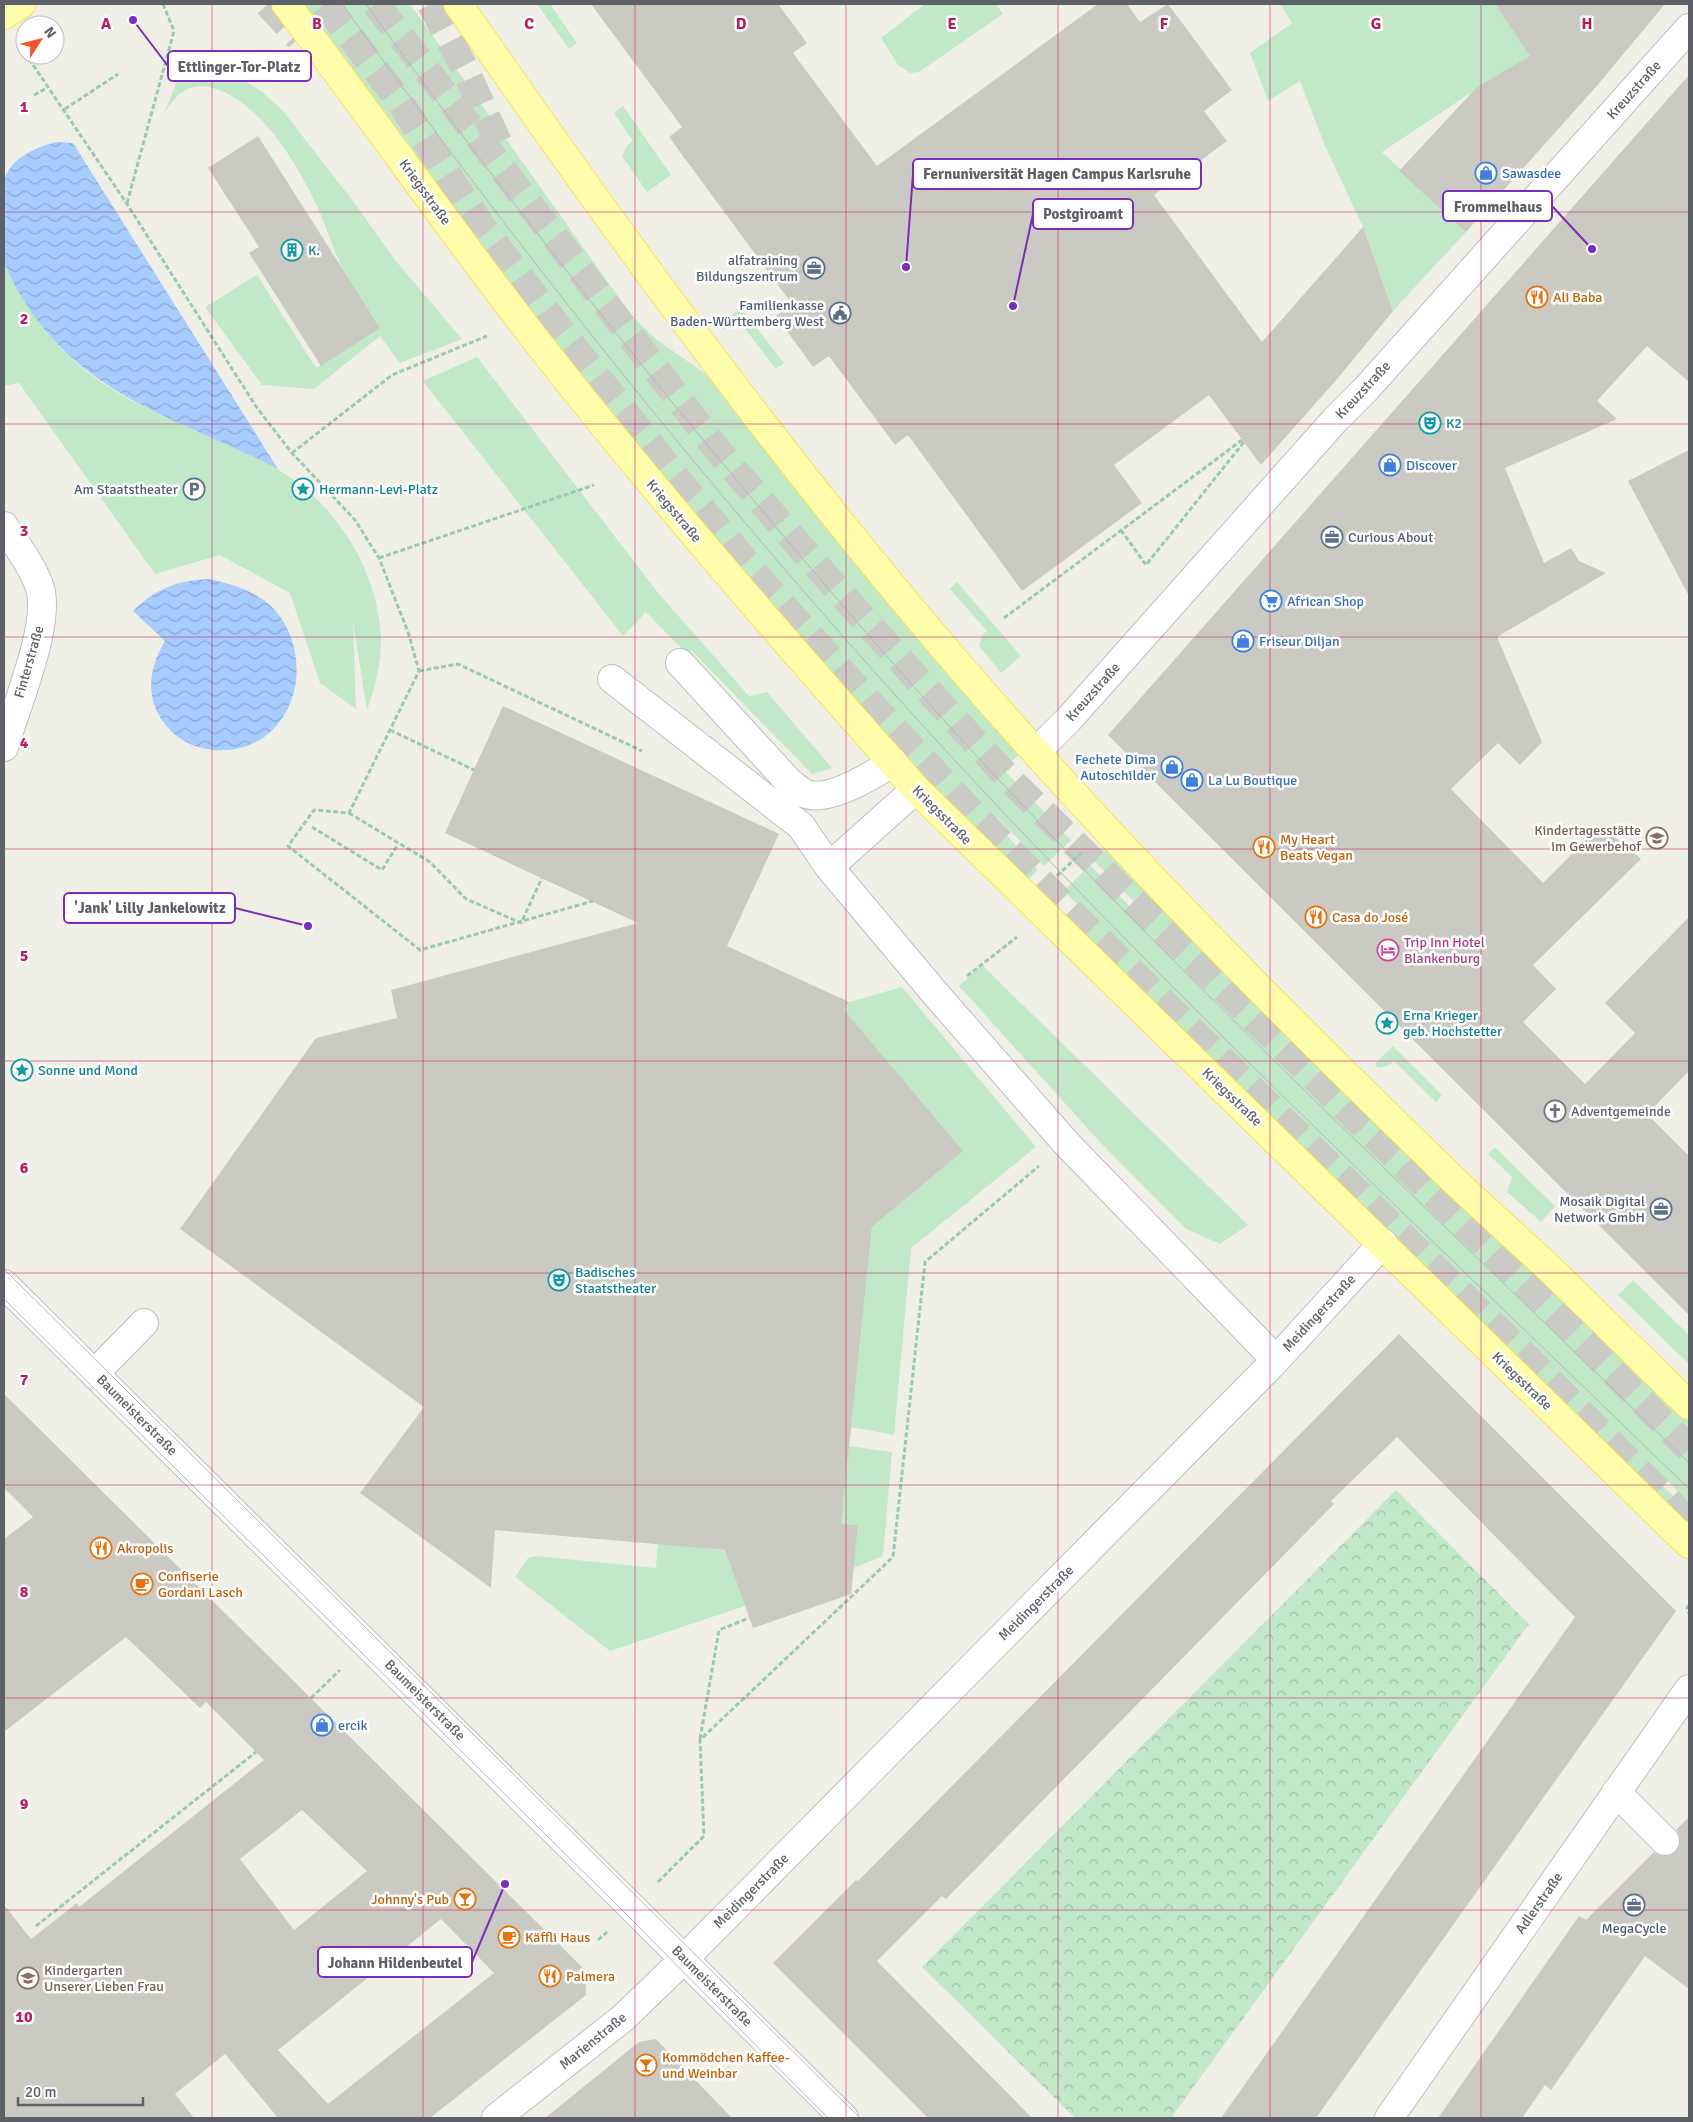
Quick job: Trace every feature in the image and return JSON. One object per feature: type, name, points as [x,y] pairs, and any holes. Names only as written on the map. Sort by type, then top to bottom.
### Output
[{"type":"main road","points":[[4,14],[21,4]]},
{"type":"main road","name":"Kriegsstraße","points":[[286,4],[441,215],[630,458],[805,664],[916,789],[1052,924],[1383,1243],[1689,1544]]},
{"type":"main road","points":[[458,4],[676,310],[816,491],[895,589],[1036,752],[1157,883],[1255,984],[1430,1157],[1554,1273],[1689,1405]]},
{"type":"street","name":"Kreuzstraße","points":[[1036,752],[1070,718],[1335,420],[1689,28]]},
{"type":"street","name":"Finterstraße","points":[[4,526],[31,567],[40,590],[42,605],[38,638],[4,747]]},
{"type":"street","points":[[680,663],[790,783],[807,794],[828,794],[865,780],[892,762]]},
{"type":"street","points":[[612,679],[801,826],[829,867],[939,998],[1066,1143],[1276,1360]]},
{"type":"street","points":[[829,867],[916,789]]},
{"type":"street","name":"Meidingerstraße","points":[[685,1958],[1276,1360],[1383,1243]]},
{"type":"street","name":"Baumeisterstraße","points":[[4,1284],[685,1958],[844,2118]]},
{"type":"street","points":[[95,1373],[144,1323]]},
{"type":"street","name":"Adlerstraße","points":[[1389,2118],[1689,1689]]},
{"type":"street","points":[[1616,1792],[1665,1841]]},
{"type":"street","name":"Marienstraße","points":[[496,2118],[623,2018],[685,1958]]},
{"type":"path","points":[[127,204],[174,31],[163,4]]},
{"type":"path","points":[[33,65],[47,88],[65,109],[257,408],[292,453],[355,520],[379,558],[408,632],[418,671],[349,813]]},
{"type":"path","points":[[65,109],[118,74]]},
{"type":"path","points":[[34,95],[47,88]]},
{"type":"path","points":[[292,453],[392,375],[492,334]]},
{"type":"path","points":[[1004,618],[1121,530],[1243,441],[1146,565],[1121,530]]},
{"type":"path","points":[[379,558],[594,485]]},
{"type":"path","points":[[418,671],[458,664],[647,754]]},
{"type":"path","points":[[390,730],[474,770]]},
{"type":"path","points":[[520,923],[466,898],[430,862],[349,813],[314,810],[288,846],[420,950],[520,923],[593,902]]},
{"type":"path","points":[[312,827],[382,870],[398,844]]},
{"type":"path","points":[[520,923],[542,878]]},
{"type":"path","points":[[939,998],[1021,934],[1052,924]]},
{"type":"path","points":[[700,1740],[893,1557],[924,1262],[1066,1143]]},
{"type":"path","points":[[1689,1606],[1687,1608],[1689,1614]]},
{"type":"path","points":[[704,1836],[700,1740],[719,1630],[749,1618]]},
{"type":"path","points":[[36,1926],[256,1752]]},
{"type":"green space","points":[[298,4],[410,4],[632,316],[657,340],[703,372],[732,400],[1021,753],[1003,769],[1071,840],[1044,866],[997,817],[993,820],[1038,870],[1023,885],[878,729],[645,461],[442,198]]},
{"type":"green space","points":[[537,4],[550,4],[577,43],[569,49]]},
{"type":"green space","points":[[925,4],[996,4],[1003,14],[919,72],[910,73],[898,65],[881,38]]},
{"type":"green space","points":[[1280,4],[1495,4],[1510,26],[1547,54],[1512,92],[1493,78],[1382,152],[1466,232],[1393,311],[1363,227],[1325,146],[1300,81],[1268,101],[1250,53],[1292,23]]},
{"type":"green space","points":[[205,70],[230,73],[260,90],[283,111],[356,205],[395,260],[462,339],[400,363],[380,336],[314,389],[262,385],[205,307],[257,275],[316,368],[380,327],[353,287],[341,265],[309,189],[276,136],[262,120],[247,106],[230,95],[204,86],[197,86],[184,91],[173,101],[164,114],[177,81]]},
{"type":"green space","points":[[623,106],[671,175],[647,192],[622,156],[628,144],[633,141],[614,113]]},
{"type":"green space","points":[[4,258],[31,311],[56,343],[85,370],[101,382],[143,406],[233,446],[277,469],[318,500],[335,520],[350,541],[363,565],[372,589],[378,614],[381,640],[379,667],[367,710],[353,622],[356,709],[320,683],[290,593],[220,555],[155,574],[19,383],[4,386]]},
{"type":"green space","points":[[741,308],[784,363],[776,369],[742,325],[724,329],[720,324]]},
{"type":"green space","points":[[477,357],[659,594],[749,696],[767,692],[832,768],[812,774],[692,651],[686,653],[646,612],[623,636],[423,381]]},
{"type":"green space","points":[[957,582],[1021,656],[1001,673],[979,646],[982,635],[987,631],[950,589]]},
{"type":"green space","points":[[1108,848],[1465,1205],[1689,1422],[1689,1503],[1650,1463],[1645,1468],[1689,1512],[1689,1517],[1684,1523],[1071,928],[1086,913],[1064,891],[1090,865],[1136,913],[1141,909],[1094,861]]},
{"type":"green space","points":[[982,965],[1248,1225],[1220,1244],[1186,1229],[1099,1141],[959,986]]},
{"type":"green space","points":[[902,987],[1036,1147],[911,1248],[894,1435],[851,1427],[872,1227],[962,1150],[826,1043],[849,1002]]},
{"type":"green space","points":[[1393,1046],[1442,1095],[1436,1102],[1394,1061],[1389,1065],[1378,1068],[1375,1064]]},
{"type":"green space","points":[[1495,1147],[1555,1206],[1541,1222],[1507,1192],[1512,1177],[1488,1154]]},
{"type":"green space","points":[[1633,1280],[1689,1335],[1689,1364],[1618,1295]]},
{"type":"green space","points":[[849,1446],[892,1452],[883,1556],[853,1568],[858,1525],[841,1524]]},
{"type":"green space","points":[[1396,1490],[1529,1624],[1171,2118],[1075,2118],[922,1967]]},
{"type":"green space","points":[[658,1543],[782,1557],[741,1594],[745,1606],[610,1651],[515,1577],[528,1558],[536,1556],[656,1568]]},
{"type":"water","points":[[56,142],[73,143],[278,469],[147,408],[116,390],[87,370],[60,346],[30,310],[13,282],[4,260],[2,241],[3,184],[11,166],[17,160],[40,147]]},
{"type":"water","points":[[209,579],[244,589],[260,597],[274,609],[288,631],[295,654],[296,678],[291,702],[280,722],[263,738],[241,748],[214,750],[198,747],[184,741],[166,726],[156,709],[151,689],[153,670],[165,641],[133,611],[141,603],[168,587],[187,581]]},
{"type":"building","points":[[591,4],[778,4],[807,43],[793,53],[877,166],[1098,4],[1127,4],[1140,22],[1168,4],[1232,90],[1204,111],[1227,141],[1154,195],[1262,342],[1363,227],[1393,311],[1338,378],[1261,465],[1209,395],[1114,465],[1142,503],[1022,591],[908,435],[895,445],[829,356],[813,367],[776,316],[792,304],[669,137],[682,127]]},
{"type":"building","points":[[1495,4],[1665,4],[1595,88],[1466,232],[1399,171],[1476,88],[1530,56]]},
{"type":"building","points":[[1689,75],[1689,382],[1647,346],[1597,401],[1617,419],[1505,468],[1544,563],[1571,548],[1579,561],[1606,573],[1497,637],[1542,742],[1520,765],[1498,743],[1451,789],[1543,883],[1601,825],[1641,859],[1533,965],[1556,989],[1523,1022],[1585,1084],[1635,1033],[1605,1003],[1689,917],[1689,1071],[1647,1114],[1689,1156],[1689,1315],[1108,735]]},
{"type":"building","name":"K.","points":[[258,136],[380,328],[321,366],[249,253],[259,247],[208,168]]},
{"type":"building","points":[[1689,450],[1689,596],[1628,481]]},
{"type":"building","name":"Badisches Staatstheater","points":[[503,706],[779,834],[727,946],[849,1002],[844,1010],[963,1151],[872,1227],[841,1524],[858,1525],[851,1594],[753,1628],[725,1550],[495,1530],[491,1588],[360,1493],[424,1407],[180,1229],[316,1038],[397,1018],[391,990],[638,923],[445,833]]},
{"type":"building","points":[[1399,1334],[1676,1611],[1316,2118],[1221,2118],[1575,1617],[1397,1437],[1331,1501],[1334,1504],[946,1899],[942,1896],[877,1961],[1032,2118],[928,2118],[773,1963],[856,1880],[858,1881]]},
{"type":"building","points":[[4,1394],[585,1970],[586,1995],[430,2118],[278,2118],[225,2054],[175,2094],[194,2118],[4,2118],[4,1905],[31,1939],[77,1903],[79,1907],[264,1760],[206,1702],[200,1708],[126,1637],[4,1732],[4,1539],[33,1517],[4,1488]],"holes":[[[302,1810],[367,1871],[294,1930],[240,1859]],[[441,1919],[494,1973],[328,2104],[278,2050]]]},
{"type":"building","points":[[1689,1817],[1689,1989],[1645,1956],[1551,2090],[1545,2085],[1522,2118],[1438,2118],[1579,1916],[1586,1920],[1654,1852],[1661,1856],[1669,1856],[1676,1852],[1680,1845],[1680,1836],[1676,1830]]},
{"type":"building","points":[[656,2039],[732,2118],[545,2118],[639,2042]]},
{"type":"tunnel","points":[[268,4],[299,38]]},
{"type":"tunnel","points":[[325,4],[398,99],[482,227],[576,350],[682,485],[769,590],[871,704],[976,817],[1521,1352],[1689,1522]]},
{"type":"tunnel","points":[[376,4],[720,453],[910,671],[1013,783],[1557,1315],[1689,1449]]},
{"type":"tunnel","points":[[431,4],[465,69],[501,149]]},
{"type":"tunnel","points":[[1665,1841],[1689,1865]]},
{"type":"tram line","points":[[342,4],[415,105],[567,304],[724,498],[888,687],[972,779],[1147,961],[1326,1138],[1689,1489]]},
{"type":"tram line","points":[[366,4],[505,192],[650,376],[895,666],[985,765],[1157,944],[1333,1118],[1689,1463]]},
{"type":"tram line","points":[[4,1269],[860,2118]]},
{"type":"tram line","points":[[4,1299],[626,1914],[828,2118]]},
{"type":"place","name":"Ettlinger-Tor-Platz","points":[[133,20]]},
{"type":"place","name":"Sawasdee","points":[[1486,173]]},
{"type":"place","name":"Frommelhaus","points":[[1592,249]]},
{"type":"place","name":"K.","points":[[292,250]]},
{"type":"place","name":"Fernuniversität Hagen Campus Karlsruhe","points":[[906,267]]},
{"type":"place","name":"alfatraining Bildungszentrum","points":[[814,268]]},
{"type":"place","name":"Ali Baba","points":[[1537,297]]},
{"type":"place","name":"Postgiroamt","points":[[1013,306]]},
{"type":"place","name":"Familienkasse Baden-Württemberg West","points":[[840,313]]},
{"type":"place","name":"K2","points":[[1430,423]]},
{"type":"place","name":"Discover","points":[[1390,465]]},
{"type":"place","name":"Am Staatstheater","points":[[194,489]]},
{"type":"place","name":"Hermann-Levi-Platz","points":[[303,489]]},
{"type":"place","name":"Curious About","points":[[1332,537]]},
{"type":"place","name":"African Shop","points":[[1271,601]]},
{"type":"place","name":"Friseur Diljan","points":[[1243,641]]},
{"type":"place","name":"Fechete Dima Autoschilder","points":[[1172,767]]},
{"type":"place","name":"La Lu Boutique","points":[[1192,780]]},
{"type":"place","name":"Kindertagesstätte im Gewerbehof","points":[[1657,838]]},
{"type":"place","name":"My Heart Beats Vegan","points":[[1264,847]]},
{"type":"place","name":"Casa do José","points":[[1316,917]]},
{"type":"place","name":"'Jank' Lilly Jankelowitz","points":[[308,926]]},
{"type":"place","name":"Trip Inn Hotel Blankenburg","points":[[1388,950]]},
{"type":"place","name":"Erna Krieger geb. Hochstetter","points":[[1387,1023]]},
{"type":"place","name":"Sonne und Mond","points":[[22,1070]]},
{"type":"place","name":"Adventgemeinde","points":[[1555,1111]]},
{"type":"place","name":"Mosaik Digital Network GmbH","points":[[1661,1209]]},
{"type":"place","name":"Badisches Staatstheater","points":[[559,1280]]},
{"type":"place","name":"Akropolis","points":[[101,1548]]},
{"type":"place","name":"Confiserie Gordani Lasch","points":[[142,1584]]},
{"type":"place","name":"ercik","points":[[322,1725]]},
{"type":"place","name":"Johann Hildenbeutel","points":[[505,1884]]},
{"type":"place","name":"Johnny's Pub","points":[[465,1899]]},
{"type":"place","name":"MegaCycle","points":[[1634,1905]]},
{"type":"place","name":"Käffli Haus","points":[[509,1937]]},
{"type":"place","name":"Palmera","points":[[550,1976]]},
{"type":"place","name":"Kindergarten Unserer Lieben Frau","points":[[28,1978]]},
{"type":"place","name":"Kommödchen Kaffee- und Weinbar","points":[[646,2065]]}]
